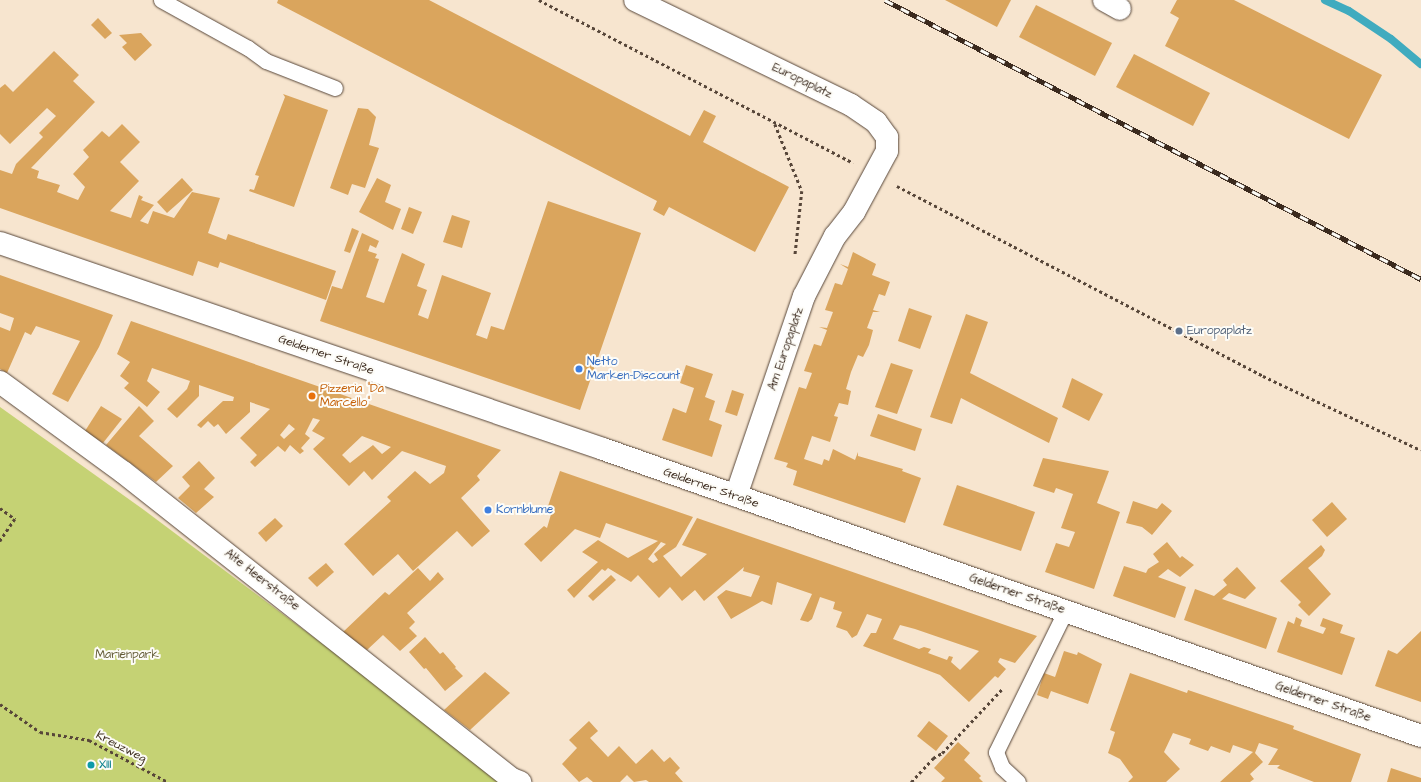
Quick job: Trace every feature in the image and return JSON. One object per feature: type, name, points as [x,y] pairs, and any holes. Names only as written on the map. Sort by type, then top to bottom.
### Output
[{"type":"street","name":"Europaplatz","points":[[635,0],[851,105],[876,122],[887,137],[886,151],[854,212]]},
{"type":"street","name":"Am Europaplatz","points":[[736,496],[804,296],[835,236],[854,212]]},
{"type":"street","name":"Gelderner Straße","points":[[0,243],[1066,610],[1421,736]]},
{"type":"street","name":"Alte Heerstraße","points":[[0,382],[130,477],[512,779],[520,782]]},
{"type":"lane","points":[[161,0],[248,48],[266,61],[335,88]]},
{"type":"lane","points":[[1018,782],[1002,767],[996,752],[1066,610]]},
{"type":"path","points":[[540,0],[775,124],[1263,376],[1421,450]]},
{"type":"path","points":[[775,124],[802,191],[795,259]]},
{"type":"path","points":[[0,508],[16,519],[0,540]]},
{"type":"path","points":[[910,782],[933,758],[942,754],[1007,684]]},
{"type":"path","name":"Kreuzweg","points":[[0,704],[40,732],[89,740],[168,782]]},
{"type":"green space","name":"Marienpark","points":[[0,407],[144,510],[507,782],[0,782]]},
{"type":"building","points":[[278,0],[429,0],[690,136],[704,110],[716,116],[703,142],[789,187],[755,252],[669,207],[664,216],[653,210],[657,201],[277,3]]},
{"type":"building","points":[[945,0],[1011,0],[997,27]]},
{"type":"building","points":[[1177,0],[1234,0],[1382,75],[1349,139],[1165,46],[1179,18],[1170,13]]},
{"type":"building","points":[[1036,5],[1112,43],[1095,76],[1019,37]]},
{"type":"building","points":[[98,18],[112,33],[105,39],[91,25]]},
{"type":"building","points":[[141,33],[152,45],[135,61],[122,47],[127,43],[119,35]]},
{"type":"building","points":[[54,51],[79,75],[73,81],[95,102],[31,168],[39,171],[37,178],[60,185],[57,192],[78,200],[85,187],[73,174],[89,157],[83,150],[102,131],[109,137],[122,124],[140,142],[120,162],[139,181],[110,211],[131,218],[139,195],[143,197],[141,200],[154,205],[140,221],[148,224],[153,211],[174,218],[192,192],[220,198],[208,233],[226,240],[228,234],[336,271],[326,300],[220,262],[218,268],[198,261],[193,276],[0,208],[0,170],[12,174],[16,164],[43,137],[39,133],[56,116],[47,108],[10,144],[0,134],[0,88],[5,84],[13,92]]},
{"type":"building","points":[[1134,54],[1210,93],[1193,126],[1116,87]]},
{"type":"building","points":[[283,94],[328,110],[294,207],[249,191],[250,189],[254,190],[259,176],[255,175],[285,97]]},
{"type":"building","points":[[358,108],[368,109],[376,117],[369,145],[379,148],[365,188],[352,184],[348,195],[330,188]]},
{"type":"building","points":[[182,178],[193,190],[167,213],[157,202]]},
{"type":"building","points":[[377,178],[391,185],[385,202],[401,209],[393,230],[359,212]]},
{"type":"building","points":[[548,201],[641,233],[580,410],[320,321],[332,286],[342,289],[362,233],[379,241],[376,248],[370,245],[368,251],[377,254],[375,258],[379,259],[366,297],[384,303],[402,253],[425,264],[417,286],[427,290],[418,315],[428,319],[442,275],[491,293],[476,335],[487,339],[491,326],[504,330]]},
{"type":"building","points":[[409,207],[422,212],[413,234],[401,229]]},
{"type":"building","points":[[452,215],[470,221],[462,248],[443,242]]},
{"type":"building","points":[[352,228],[359,231],[350,253],[344,251]]},
{"type":"building","points":[[853,252],[876,264],[872,275],[890,282],[885,296],[879,294],[873,310],[880,312],[873,312],[867,328],[873,330],[869,345],[863,357],[858,355],[851,372],[846,389],[851,391],[848,405],[839,403],[834,416],[838,417],[830,442],[812,436],[804,459],[822,465],[824,459],[829,461],[833,449],[855,460],[858,452],[858,456],[903,469],[902,471],[921,478],[905,523],[793,485],[797,471],[786,467],[788,463],[774,459],[799,387],[806,389],[812,373],[804,371],[814,344],[821,346],[827,330],[819,327],[827,328],[833,312],[825,310],[835,283],[842,285],[848,269],[840,264],[848,267]]},
{"type":"building","points":[[0,275],[113,315],[99,347],[68,402],[52,394],[80,341],[36,326],[31,335],[25,332],[7,373],[0,369],[0,327],[10,331],[14,318],[0,313]]},
{"type":"building","points":[[909,308],[932,316],[920,349],[898,341]]},
{"type":"building","points":[[966,314],[988,322],[970,373],[1058,418],[1049,443],[961,398],[952,424],[930,417]]},
{"type":"building","points":[[131,321],[501,450],[477,476],[480,480],[461,498],[490,531],[472,547],[457,531],[413,571],[398,554],[373,576],[344,544],[391,501],[387,497],[415,471],[430,484],[444,473],[446,466],[402,451],[372,480],[364,471],[349,486],[313,449],[325,438],[312,431],[320,420],[313,418],[305,434],[310,438],[301,448],[304,451],[300,454],[290,445],[285,452],[278,446],[255,467],[250,462],[257,455],[240,438],[270,409],[250,402],[250,412],[226,434],[218,424],[214,427],[208,421],[201,428],[197,425],[223,401],[233,401],[234,397],[199,385],[199,396],[177,418],[167,409],[187,389],[190,381],[152,368],[147,381],[160,392],[147,407],[124,388],[129,383],[120,376],[130,362],[117,354]],"holes":[[[289,424],[295,429],[284,439],[280,435]],[[362,436],[391,447],[382,454],[373,445],[350,463],[342,455]]]},
{"type":"building","points":[[891,363],[913,370],[897,414],[875,407]]},
{"type":"building","points":[[686,365],[713,374],[705,397],[715,401],[709,420],[722,425],[712,457],[662,440],[673,408],[686,413],[694,388],[680,383]]},
{"type":"building","points":[[1072,378],[1103,394],[1089,421],[1062,407]]},
{"type":"building","points":[[732,390],[744,394],[737,416],[725,412]]},
{"type":"building","points":[[101,406],[122,419],[103,443],[85,431]]},
{"type":"building","points":[[139,406],[154,421],[139,436],[173,466],[156,482],[106,445]]},
{"type":"building","points":[[878,414],[922,429],[915,451],[870,436]]},
{"type":"building","points":[[1043,458],[1109,471],[1097,503],[1120,512],[1094,589],[1045,572],[1056,543],[1069,547],[1075,532],[1061,528],[1073,494],[1056,488],[1054,493],[1033,486]]},
{"type":"building","points":[[199,461],[215,478],[204,489],[214,497],[196,513],[178,498],[190,486],[182,477]]},
{"type":"building","points":[[560,471],[693,517],[676,547],[663,556],[681,577],[707,554],[682,545],[697,518],[1037,636],[1015,663],[1000,658],[998,662],[1006,669],[998,678],[995,676],[969,702],[940,675],[863,646],[871,633],[876,633],[882,619],[867,614],[857,635],[852,638],[847,631],[836,627],[842,612],[833,609],[835,602],[820,597],[812,619],[808,622],[800,620],[812,594],[777,582],[772,605],[762,601],[731,619],[717,597],[726,590],[751,597],[760,576],[743,571],[744,567],[704,601],[695,590],[682,601],[670,587],[659,598],[638,575],[631,582],[608,568],[605,571],[602,569],[574,598],[567,590],[598,562],[582,552],[598,540],[628,558],[658,541],[606,523],[600,538],[575,529],[541,562],[524,544],[544,526],[547,528],[552,511],[547,509]],"holes":[[[661,542],[666,544],[654,554],[658,560],[653,563],[648,559]],[[900,625],[915,629],[979,651],[960,670],[951,662],[953,657],[949,656],[947,660],[928,653],[931,649],[924,647],[919,649],[893,639]]]},
{"type":"building","points":[[957,485],[1035,512],[1021,551],[943,525]]},
{"type":"building","points":[[1133,501],[1157,509],[1162,503],[1172,511],[1152,535],[1142,527],[1126,523]]},
{"type":"building","points":[[1332,502],[1347,519],[1327,537],[1312,520]]},
{"type":"building","points":[[275,518],[283,526],[266,542],[258,533]]},
{"type":"building","points":[[1167,542],[1180,558],[1182,556],[1194,565],[1180,577],[1168,569],[1158,577],[1186,587],[1175,618],[1113,596],[1124,566],[1146,573],[1148,569],[1159,562],[1153,554]]},
{"type":"building","points":[[1321,545],[1325,550],[1322,556],[1308,568],[1331,594],[1309,616],[1298,605],[1301,602],[1280,581]]},
{"type":"building","points":[[326,563],[334,572],[317,587],[308,578]]},
{"type":"building","points":[[1237,567],[1256,588],[1245,599],[1229,593],[1222,599],[1277,618],[1266,649],[1184,620],[1195,589],[1214,596],[1227,585],[1223,580]]},
{"type":"building","points":[[418,568],[430,581],[438,572],[444,579],[407,613],[415,622],[409,628],[417,636],[400,651],[383,635],[367,650],[343,632],[385,592],[389,595]]},
{"type":"building","points":[[611,575],[616,580],[593,601],[588,596]]},
{"type":"building","points":[[1296,617],[1302,620],[1300,626],[1323,634],[1326,628],[1320,626],[1323,618],[1343,625],[1340,633],[1355,638],[1342,675],[1277,652],[1288,621],[1294,624]]},
{"type":"building","points":[[1421,631],[1421,702],[1375,686],[1388,650],[1397,654]]},
{"type":"building","points":[[425,637],[440,654],[443,652],[456,667],[449,673],[455,668],[463,676],[445,691],[426,668],[424,669],[409,652]]},
{"type":"building","points":[[1064,651],[1077,655],[1078,652],[1102,664],[1088,704],[1051,691],[1048,699],[1037,695],[1044,673],[1055,677]]},
{"type":"building","points":[[485,672],[510,693],[470,730],[444,710]]},
{"type":"building","points":[[1130,673],[1187,693],[1188,690],[1294,726],[1293,729],[1361,754],[1351,782],[1314,782],[1277,768],[1280,765],[1268,765],[1278,749],[1259,743],[1255,753],[1263,762],[1250,774],[1254,779],[1250,782],[1220,782],[1253,752],[1233,745],[1230,753],[1211,746],[1208,751],[1189,744],[1191,739],[1173,733],[1164,752],[1180,769],[1166,782],[1128,782],[1133,777],[1120,759],[1108,753],[1115,732],[1110,730]]},
{"type":"building","points":[[589,721],[598,731],[590,738],[608,757],[619,746],[636,764],[652,749],[664,762],[670,757],[680,768],[675,773],[683,782],[649,782],[646,780],[634,782],[627,775],[620,782],[593,782],[587,777],[579,782],[562,764],[577,748],[569,740]]},
{"type":"building","points":[[929,721],[948,736],[936,751],[917,736]]},
{"type":"building","points":[[958,742],[970,753],[964,760],[981,776],[979,778],[983,782],[941,782],[945,778],[934,768]]},
{"type":"building","points":[[1391,768],[1421,778],[1421,782],[1387,782]]},
{"type":"waterway","points":[[1325,0],[1349,11],[1391,39],[1421,64]]},
{"type":"railway","points":[[885,0],[1421,279]]},
{"type":"place","name":"Europaplatz","points":[[1179,331]]},
{"type":"place","name":"Netto Marken-Discount","points":[[579,369]]},
{"type":"place","name":"Pizzeria \"Da Marcello\"","points":[[312,396]]},
{"type":"place","name":"Kornblume","points":[[488,510]]},
{"type":"place","name":"XIII","points":[[91,765]]}]
